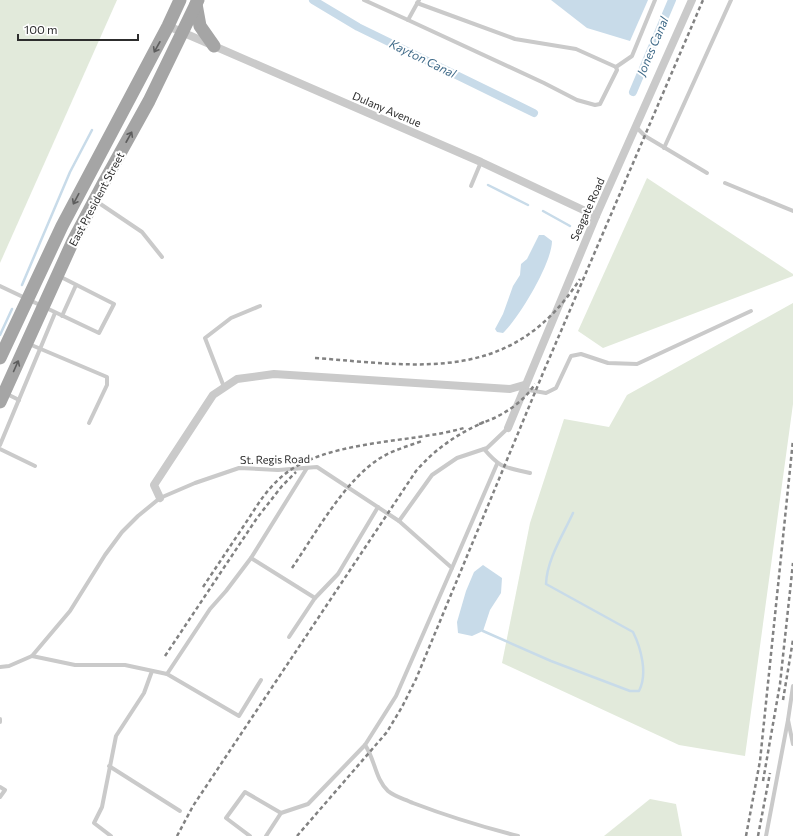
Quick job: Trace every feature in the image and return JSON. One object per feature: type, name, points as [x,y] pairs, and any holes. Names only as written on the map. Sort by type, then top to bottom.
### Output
[{"type":"main road","name":"East President Street","points":[[0,358],[26,299],[62,226],[168,26],[180,0]]},
{"type":"main road","name":"East President Street","points":[[2,397],[94,200],[149,101],[197,2]]},
{"type":"main road","points":[[197,2],[200,26],[214,46]]},
{"type":"main road","points":[[94,200],[90,193],[90,181],[111,132]]},
{"type":"street","name":"Seagate Road","points":[[508,428],[523,387],[596,216],[692,0]]},
{"type":"street","name":"Dulany Avenue","points":[[168,26],[481,162],[596,216]]},
{"type":"street","points":[[160,498],[154,485],[213,395],[237,379],[274,374],[510,389],[523,387]]},
{"type":"lane","points":[[364,0],[544,83],[577,100],[595,105],[600,104],[614,76],[616,67],[632,56],[655,0]]},
{"type":"lane","points":[[664,148],[730,0]]},
{"type":"lane","points":[[408,20],[418,2],[515,39],[576,49],[616,67]]},
{"type":"lane","points":[[635,127],[645,136],[707,173]]},
{"type":"lane","points":[[471,186],[481,162]]},
{"type":"lane","points":[[725,184],[793,211]]},
{"type":"lane","points":[[94,200],[142,232],[162,257]]},
{"type":"lane","points":[[0,286],[100,333],[114,304],[58,275]]},
{"type":"lane","points":[[62,316],[76,285]]},
{"type":"lane","points":[[224,387],[205,338],[231,318],[260,306]]},
{"type":"lane","points":[[523,387],[546,393],[556,388],[571,356],[581,354],[608,363],[637,364],[751,311]]},
{"type":"lane","points":[[0,446],[55,313]]},
{"type":"lane","points":[[26,343],[106,377],[108,385],[89,423]]},
{"type":"lane","points":[[2,397],[19,400]]},
{"type":"lane","points":[[399,521],[432,475],[457,458],[487,448],[508,428]]},
{"type":"lane","points":[[0,449],[35,466]]},
{"type":"lane","points":[[484,449],[497,464],[515,471],[530,473]]},
{"type":"lane","points":[[266,836],[281,813],[308,804],[365,745],[396,696],[497,464]]},
{"type":"lane","name":"St. Regis Road","points":[[32,656],[70,611],[104,555],[122,532],[138,516],[160,498],[195,483],[239,468],[278,470],[317,467],[399,521],[452,568]]},
{"type":"lane","points":[[167,674],[210,609],[226,592],[251,558],[307,468]]},
{"type":"lane","points":[[289,637],[315,598],[338,574],[378,507]]},
{"type":"lane","points":[[251,558],[315,598]]},
{"type":"lane","points":[[0,667],[32,656],[75,665],[125,665],[167,674],[239,716],[261,680]]},
{"type":"lane","points":[[111,836],[94,823],[102,807],[116,736],[144,693],[152,671]]},
{"type":"lane","points":[[766,836],[793,686]]},
{"type":"lane","points":[[788,720],[793,744]]},
{"type":"lane","points":[[365,745],[370,752],[378,776],[388,790],[396,796],[427,808],[518,836]]},
{"type":"lane","points":[[109,766],[180,811]]},
{"type":"lane","points":[[0,787],[4,790],[0,797]]},
{"type":"lane","points":[[250,836],[226,818],[245,792],[281,813]]},
{"type":"green space","points":[[0,0],[117,0],[0,263]]},
{"type":"green space","points":[[647,178],[793,274],[793,276],[603,348],[578,331]]},
{"type":"green space","points":[[793,303],[793,404],[745,756],[679,745],[502,663],[530,523],[564,419],[609,427],[627,395]]},
{"type":"green space","points":[[650,799],[676,804],[682,836],[604,836]]},
{"type":"water","points":[[551,0],[648,0],[630,41],[587,28]]},
{"type":"water","points":[[539,235],[544,235],[552,241],[551,251],[547,263],[534,290],[510,326],[503,333],[497,332],[495,329],[503,314],[513,286],[520,275],[521,264],[527,259]]},
{"type":"water","points":[[483,565],[502,578],[501,593],[490,610],[483,631],[472,636],[458,633],[457,622],[466,591],[474,572]]},
{"type":"waterway","name":"Kayton Canal","points":[[313,0],[358,27],[534,113]]},
{"type":"waterway","name":"Jones Canal","points":[[633,92],[672,0]]},
{"type":"waterway","points":[[22,285],[70,172],[92,130]]},
{"type":"waterway","points":[[488,185],[528,205]]},
{"type":"waterway","points":[[543,211],[570,226]]},
{"type":"waterway","points":[[0,335],[12,309]]},
{"type":"waterway","points":[[483,631],[551,661],[630,691],[639,691],[642,684],[643,669],[641,653],[633,632],[546,584],[552,556],[573,513]]},
{"type":"railway","points":[[297,836],[387,732],[416,679],[543,373],[703,0]]},
{"type":"railway","points":[[315,358],[392,364],[428,364],[462,361],[494,352],[525,337],[553,313],[580,279]]},
{"type":"railway","points":[[479,424],[511,408],[518,403],[535,384]]},
{"type":"railway","points":[[177,836],[193,806],[416,471],[423,463],[447,443],[484,422]]},
{"type":"railway","points":[[203,587],[264,496],[278,480],[296,467],[317,457],[341,450],[464,428]]},
{"type":"railway","points":[[746,836],[760,761],[793,440]]},
{"type":"railway","points":[[292,568],[332,508],[368,467],[382,457],[396,450],[422,441]]},
{"type":"railway","points":[[165,656],[257,518],[282,486],[296,472]]},
{"type":"railway","points":[[763,781],[780,684],[793,563]]},
{"type":"railway","points":[[783,700],[793,640]]},
{"type":"railway","points":[[758,836],[770,773]]}]
